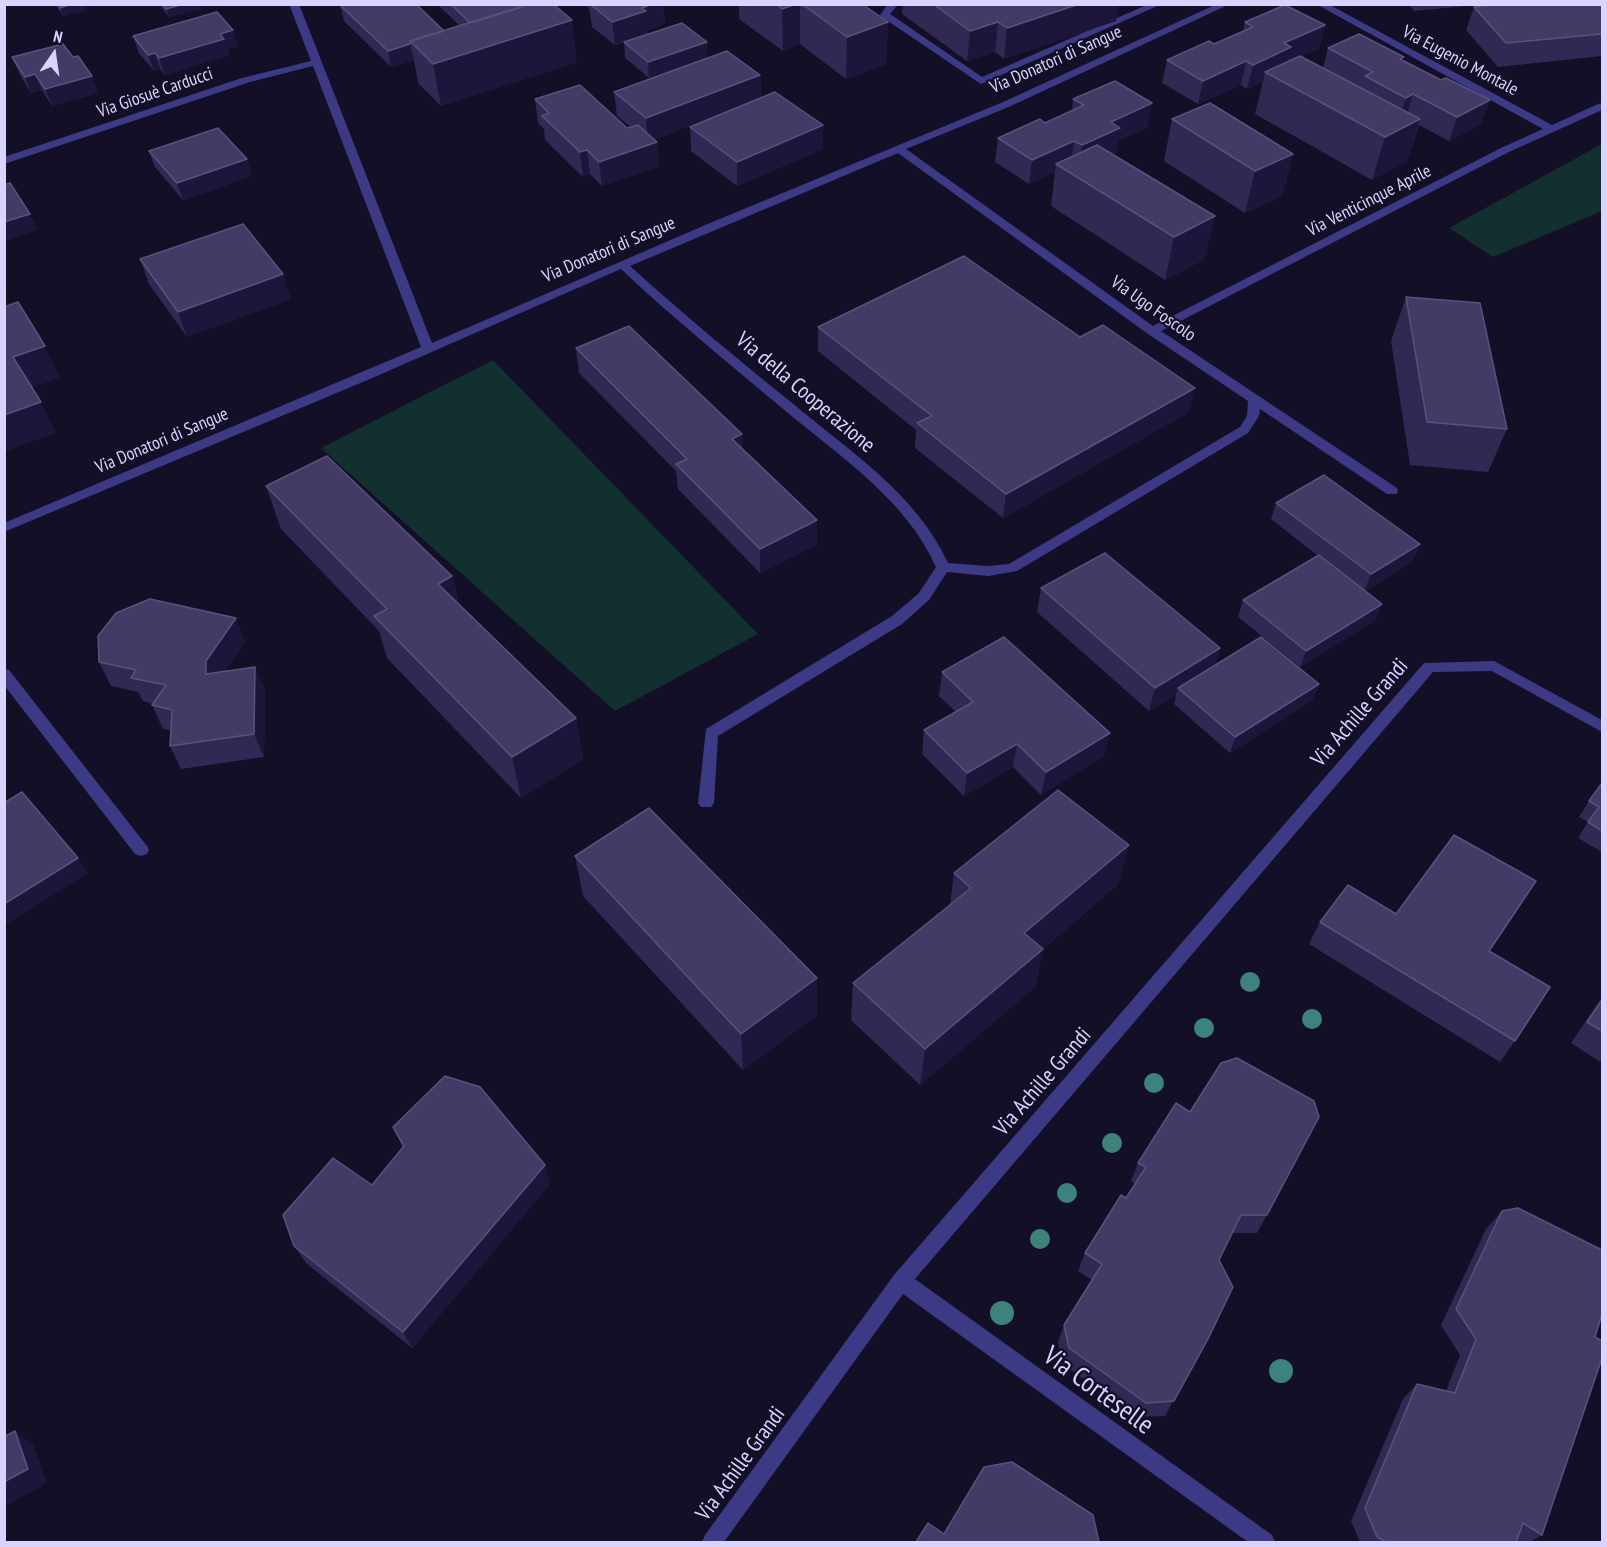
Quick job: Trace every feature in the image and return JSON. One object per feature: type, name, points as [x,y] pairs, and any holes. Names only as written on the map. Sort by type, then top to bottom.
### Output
[{"type":"street","points":[[294,4],[428,349]]},
{"type":"street","points":[[888,4],[891,7],[885,15],[981,81],[1158,4]]},
{"type":"street","name":"Via Donatori di Sangue","points":[[4,528],[624,266],[714,225],[1007,104],[1226,4]]},
{"type":"street","name":"Via Eugenio Montale","points":[[1320,4],[1553,130]]},
{"type":"street","name":"Via Giosuè Carducci","points":[[4,161],[246,80],[318,62]]},
{"type":"street","name":"Via Venticinque Aprile","points":[[1152,331],[1505,150],[1602,106]]},
{"type":"street","name":"Via Ugo Foscolo","points":[[899,149],[1152,331],[1392,491]]},
{"type":"street","name":"Via della Cooperazione","points":[[624,266],[676,314],[883,485],[914,515],[932,541],[943,567]]},
{"type":"street","points":[[706,803],[711,733],[897,620],[921,602],[936,584],[943,567],[965,570],[1012,568],[1244,429],[1253,416],[1254,401]]},
{"type":"street","name":"Via Achille Grandi","points":[[712,1542],[901,1281],[1429,667],[1494,666],[1602,727]]},
{"type":"street","points":[[4,674],[141,850]]},
{"type":"street","name":"Via Corteselle","points":[[901,1281],[1264,1542]]},
{"type":"green space","points":[[1602,144],[1602,211],[1493,257],[1449,228]]},
{"type":"green space","points":[[493,360],[758,634],[615,711],[321,448]]},
{"type":"building","points":[[58,4],[72,4],[60,8]]},
{"type":"building","points":[[163,4],[184,4],[166,9]]},
{"type":"building","points":[[416,4],[444,31],[410,41],[410,44],[388,51],[340,5]]},
{"type":"building","points":[[451,4],[516,4],[519,8],[470,23]]},
{"type":"building","points":[[530,4],[553,4],[572,20],[433,64],[410,41]]},
{"type":"building","points":[[590,4],[652,4],[642,8],[646,11],[612,22]]},
{"type":"building","points":[[776,4],[796,4],[782,9]]},
{"type":"building","points":[[802,4],[862,4],[888,22],[847,37]]},
{"type":"building","points":[[933,4],[1079,4],[1007,28],[998,22],[970,31]]},
{"type":"building","points":[[1501,4],[1602,4],[1602,34],[1506,43],[1474,7]]},
{"type":"building","points":[[1285,5],[1325,25],[1284,43],[1291,47],[1253,65],[1246,61],[1203,81],[1167,60],[1209,41],[1214,44],[1253,27],[1245,22]]},
{"type":"building","points":[[217,12],[233,30],[220,34],[224,39],[159,58],[155,53],[148,55],[133,36]]},
{"type":"building","points":[[682,23],[707,42],[648,62],[624,42]]},
{"type":"building","points":[[1359,34],[1404,57],[1400,59],[1441,80],[1446,78],[1490,100],[1457,117],[1413,94],[1406,98],[1365,76],[1373,72],[1328,48]]},
{"type":"building","points":[[63,44],[73,57],[78,56],[92,76],[45,89],[35,74],[25,77],[12,57]]},
{"type":"building","points":[[727,51],[760,75],[646,118],[614,92]]},
{"type":"building","points":[[1300,56],[1420,119],[1385,137],[1265,72]]},
{"type":"building","points":[[1115,81],[1152,103],[1111,122],[1120,128],[1082,145],[1074,141],[1032,160],[998,138],[1040,119],[1045,123],[1084,105],[1073,99]]},
{"type":"building","points":[[580,85],[627,128],[638,125],[657,142],[599,162],[587,150],[580,152],[542,116],[549,113],[535,99]]},
{"type":"building","points":[[775,92],[823,125],[737,162],[690,127]]},
{"type":"building","points":[[1210,103],[1293,154],[1255,171],[1172,119]]},
{"type":"building","points":[[218,128],[247,159],[177,183],[149,151]]},
{"type":"building","points":[[1097,145],[1215,216],[1174,237],[1056,164]]},
{"type":"building","points":[[10,183],[30,214],[4,222],[4,185]]},
{"type":"building","points":[[243,224],[283,274],[178,312],[140,259]]},
{"type":"building","points":[[964,256],[1080,337],[1103,325],[1195,388],[1006,494],[917,423],[932,416],[818,327]]},
{"type":"building","points":[[1406,297],[1480,303],[1507,429],[1427,422]]},
{"type":"building","points":[[18,302],[45,346],[13,357],[41,402],[4,415],[4,307]]},
{"type":"building","points":[[629,326],[742,434],[732,439],[817,520],[760,549],[676,464],[687,459],[576,348]]},
{"type":"building","points":[[327,456],[452,576],[438,584],[576,718],[512,757],[374,616],[387,609],[266,486]]},
{"type":"building","points":[[1324,475],[1420,544],[1371,574],[1276,503]]},
{"type":"building","points":[[1105,553],[1220,648],[1155,688],[1041,588]]},
{"type":"building","points":[[1319,555],[1382,604],[1306,651],[1243,600]]},
{"type":"building","points":[[150,599],[236,618],[206,661],[206,674],[255,667],[254,734],[170,746],[172,710],[152,705],[166,685],[131,678],[136,670],[99,662],[98,636],[116,613]]},
{"type":"building","points":[[1004,637],[1110,733],[1046,772],[1017,744],[967,773],[924,730],[973,702],[942,672]]},
{"type":"building","points":[[1261,637],[1319,684],[1235,737],[1178,688]]},
{"type":"building","points":[[1602,783],[1602,831],[1588,822],[1599,807],[1589,801]]},
{"type":"building","points":[[1058,790],[1129,845],[1024,933],[1043,949],[925,1049],[853,983],[971,888],[954,873]]},
{"type":"building","points":[[22,792],[78,858],[4,904],[4,803]]},
{"type":"building","points":[[649,808],[817,978],[741,1034],[575,856]]},
{"type":"building","points":[[1454,835],[1536,881],[1489,951],[1550,987],[1515,1041],[1320,922],[1348,885],[1396,914]]},
{"type":"building","points":[[1602,1000],[1602,1031],[1587,1022]]},
{"type":"building","points":[[1237,1058],[1314,1101],[1319,1117],[1267,1215],[1241,1215],[1219,1260],[1233,1287],[1174,1401],[1146,1403],[1069,1348],[1064,1325],[1102,1264],[1085,1253],[1121,1195],[1126,1198],[1146,1167],[1138,1163],[1176,1103],[1190,1112],[1221,1063]]},
{"type":"building","points":[[445,1076],[480,1087],[545,1165],[403,1332],[294,1246],[283,1215],[333,1158],[372,1185],[404,1146],[393,1127]]},
{"type":"building","points":[[1518,1208],[1602,1250],[1602,1314],[1595,1337],[1602,1341],[1602,1358],[1542,1535],[1523,1523],[1516,1542],[1386,1542],[1377,1537],[1365,1508],[1417,1384],[1455,1393],[1476,1339],[1456,1309],[1502,1211]]},
{"type":"building","points":[[15,1431],[28,1469],[4,1482],[4,1437]]},
{"type":"building","points":[[1012,1462],[1093,1515],[1099,1542],[916,1542],[928,1523],[944,1534],[984,1467]]}]
